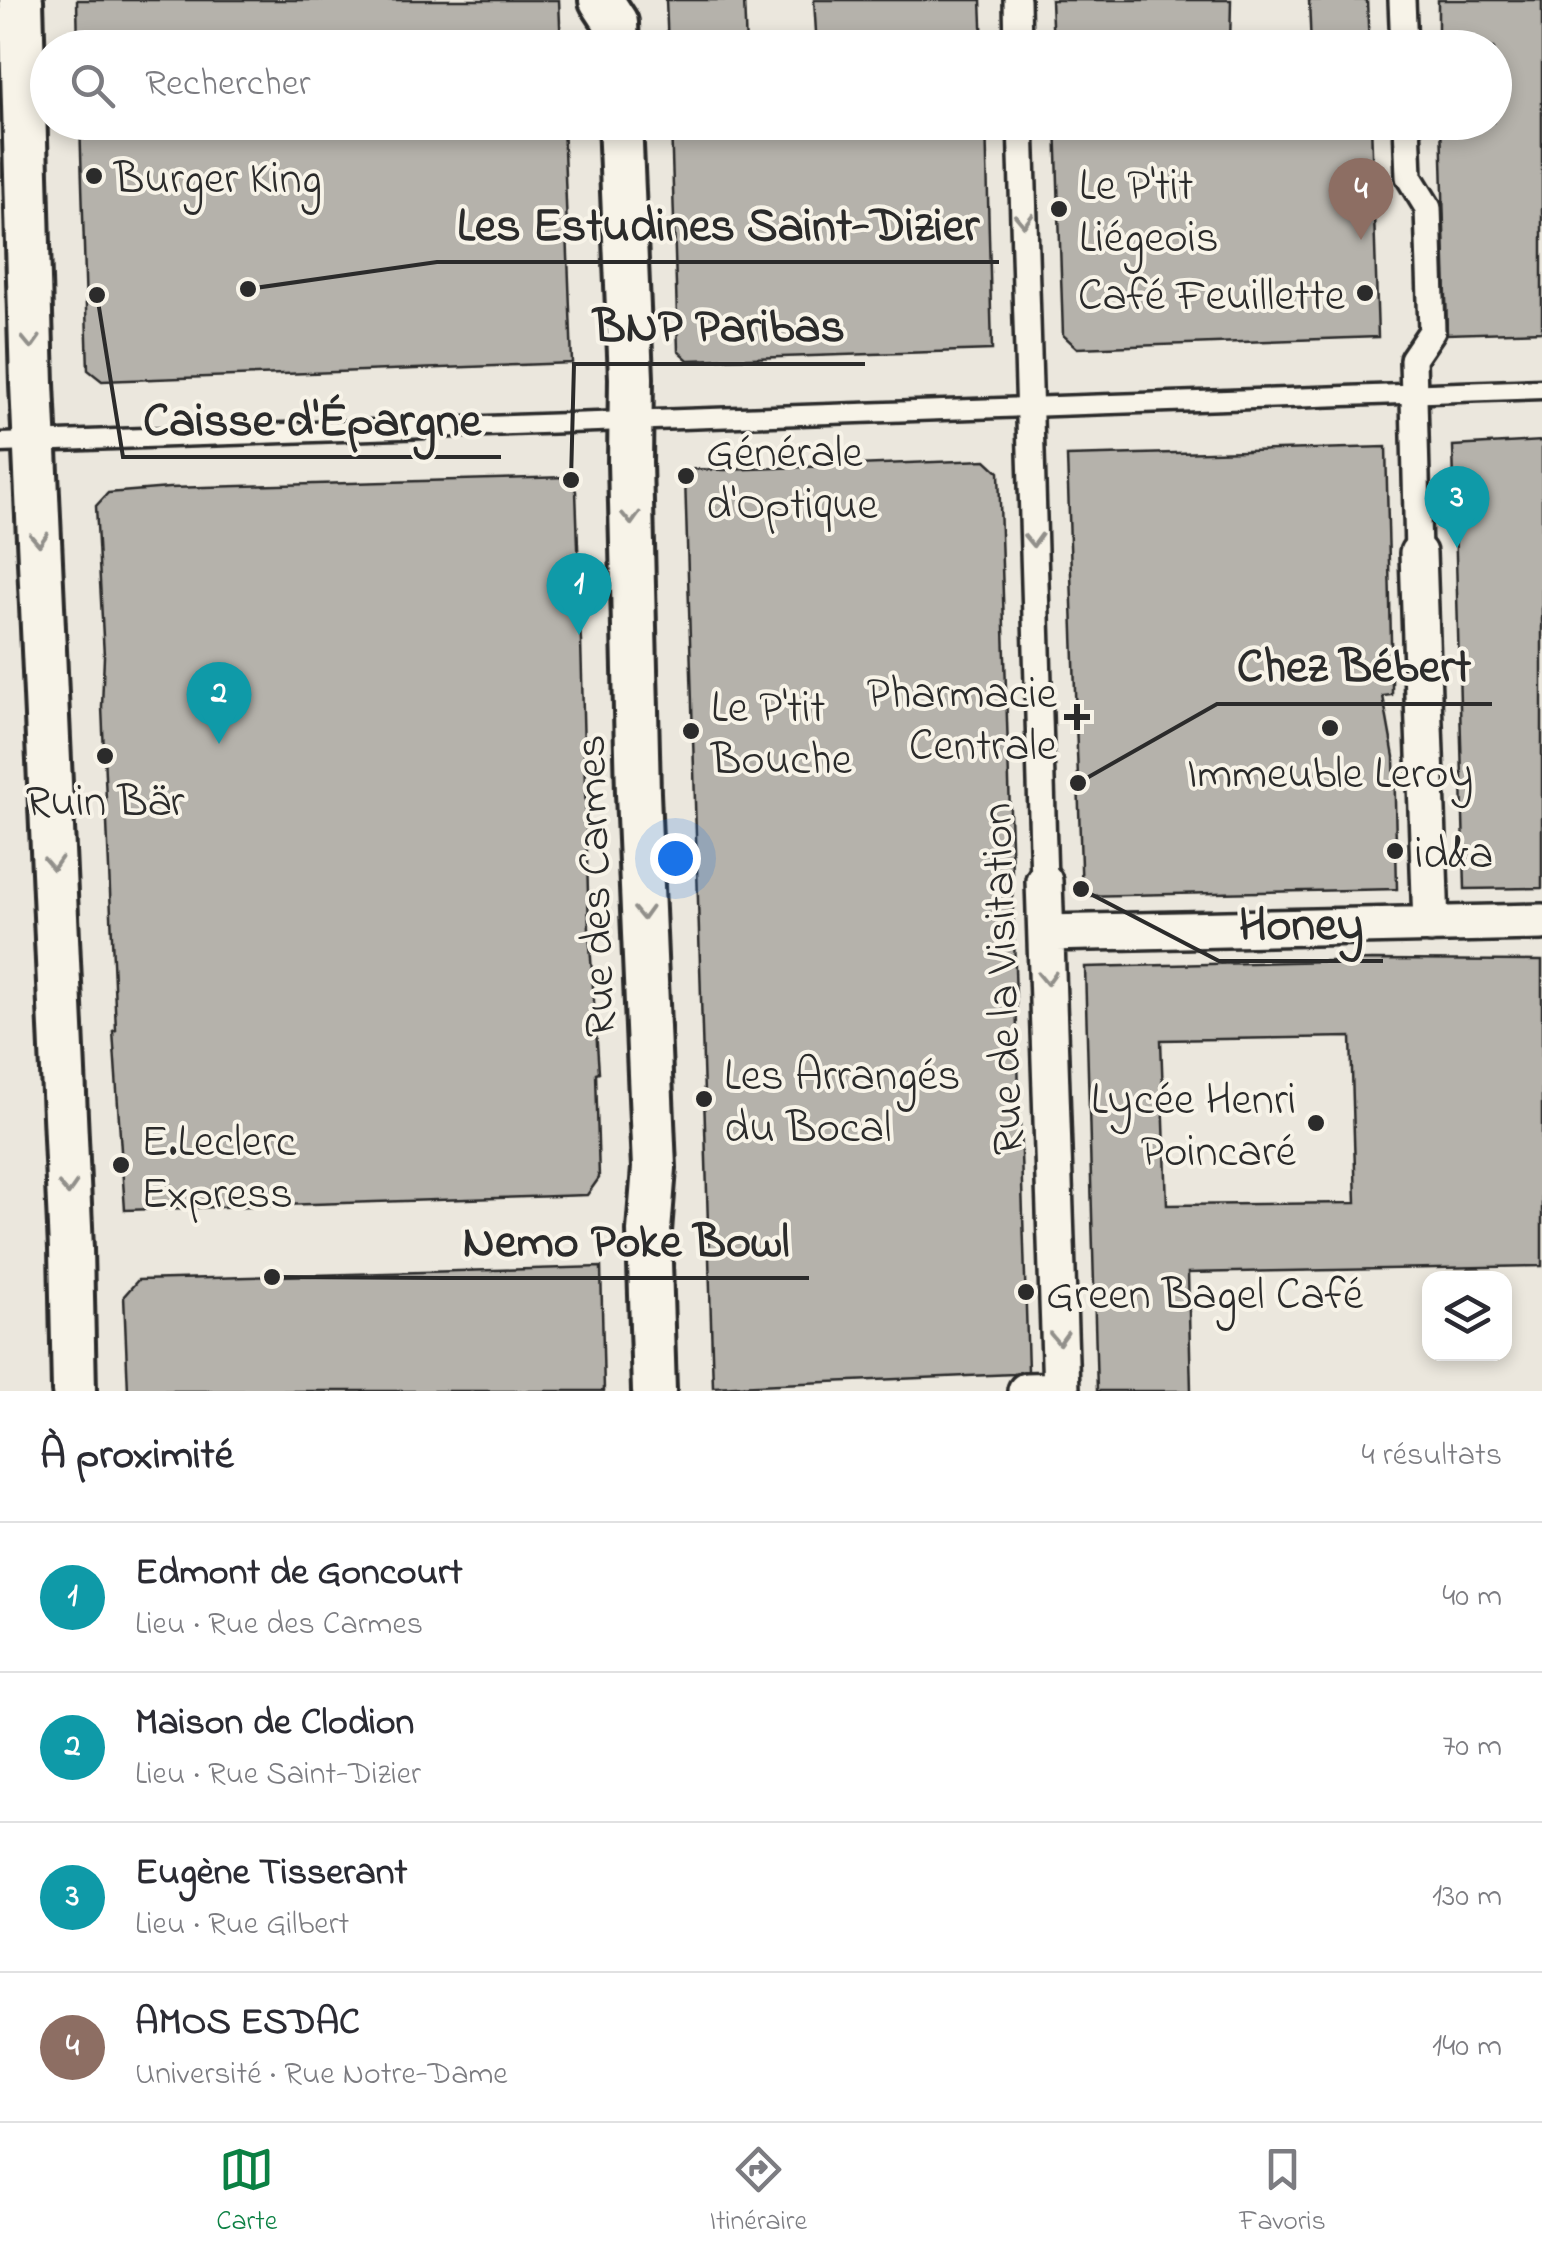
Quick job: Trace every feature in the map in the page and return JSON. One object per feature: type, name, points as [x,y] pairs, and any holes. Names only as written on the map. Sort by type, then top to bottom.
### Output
[{"type":"street","points":[[21,0],[18,442],[71,1249],[74,1391]]},
{"type":"street","points":[[1017,0],[1018,30]]},
{"type":"street","points":[[1402,0],[1403,30]]},
{"type":"street","name":"Rue des Carmes","points":[[621,140],[631,378],[638,793],[654,1168],[649,1231],[654,1391]]},
{"type":"street","name":"Rue de la Visitation","points":[[1022,140],[1061,1390]]},
{"type":"street","points":[[1408,140],[1409,177],[1428,208],[1432,331],[1412,359],[1431,924]]},
{"type":"street","points":[[1046,933],[1542,922]]},
{"type":"street","points":[[1026,1391],[1061,1390]]},
{"type":"lane","points":[[18,442],[1542,389]]},
{"type":"building","points":[[77,0],[559,0],[560,30],[78,30]]},
{"type":"building","points":[[666,0],[744,0],[745,30],[667,30]]},
{"type":"building","points":[[814,0],[981,0],[982,30],[816,30]]},
{"type":"building","points":[[1051,0],[1231,0],[1230,30],[1052,30]]},
{"type":"building","points":[[1309,0],[1367,0],[1368,30],[1310,30]]},
{"type":"building","points":[[1438,0],[1542,0],[1542,331],[1447,334],[1442,140],[1512,140],[1512,30],[1438,30]]},
{"type":"building","points":[[81,140],[564,140],[572,363],[102,381],[88,370]]},
{"type":"building","points":[[672,140],[986,140],[992,350],[688,360],[678,351]]},
{"type":"building","points":[[1057,140],[1372,140],[1378,337],[1077,348],[1063,335]]},
{"type":"building","points":[[1542,441],[1542,888],[1465,889],[1453,446]]},
{"type":"building","points":[[1386,447],[1392,695],[1383,696],[1394,757],[1397,889],[1082,896],[1067,456]]},
{"type":"building","points":[[986,460],[999,472],[1028,1370],[1014,1374],[713,1387],[685,477],[693,469]]},
{"type":"building","points":[[569,477],[576,491],[589,930],[599,1072],[599,1178],[587,1195],[125,1210],[113,1031],[116,1030],[102,707],[104,656],[96,506],[108,493],[169,488]]},
{"type":"building","name":"Lycée Henri Poincaré","points":[[1372,960],[1542,961],[1542,1266],[1188,1273],[1191,1391],[1097,1391],[1085,967]],"holes":[[[1351,1037],[1356,1203],[1167,1205],[1161,1040]]]},
{"type":"building","points":[[601,1267],[604,1391],[128,1391],[124,1296],[138,1280]]},
{"type":"place","name":"Burger King","points":[[94,176]]},
{"type":"place","name":"Le P'tit Liégeois","points":[[1059,209]]},
{"type":"place","name":"AMOS ESDAC","points":[[1361,240]]},
{"type":"place","name":"Les Estudines Saint-Dizier","points":[[248,289]]},
{"type":"place","name":"Café Feuillette","points":[[1365,293]]},
{"type":"place","name":"Caisse d'Épargne","points":[[97,295]]},
{"type":"place","name":"Générale d'Optique","points":[[686,476]]},
{"type":"place","name":"BNP Paribas","points":[[571,480]]},
{"type":"place","name":"Eugène Tisserant","points":[[1457,548]]},
{"type":"place","name":"Edmont de Goncourt","points":[[579,635]]},
{"type":"place","name":"Pharmacie Centrale","points":[[1077,717]]},
{"type":"place","name":"Immeuble Leroy","points":[[1330,728]]},
{"type":"place","name":"Le P'tit Bouche","points":[[691,731]]},
{"type":"place","name":"Maison de Clodion","points":[[219,744]]},
{"type":"place","name":"Ruin Bär","points":[[105,756]]},
{"type":"place","name":"Chez Bébert","points":[[1078,783]]},
{"type":"place","name":"id&a","points":[[1395,851]]},
{"type":"place","name":"Honey","points":[[1081,889]]},
{"type":"place","name":"Les Arrangés du Bocal","points":[[704,1099]]},
{"type":"place","name":"Lycée Henri Poincaré","points":[[1316,1123]]},
{"type":"place","name":"E.Leclerc Express","points":[[121,1165]]},
{"type":"place","name":"Nemo Poke Bowl","points":[[272,1277]]},
{"type":"place","name":"Green Bagel Café","points":[[1026,1292]]}]
